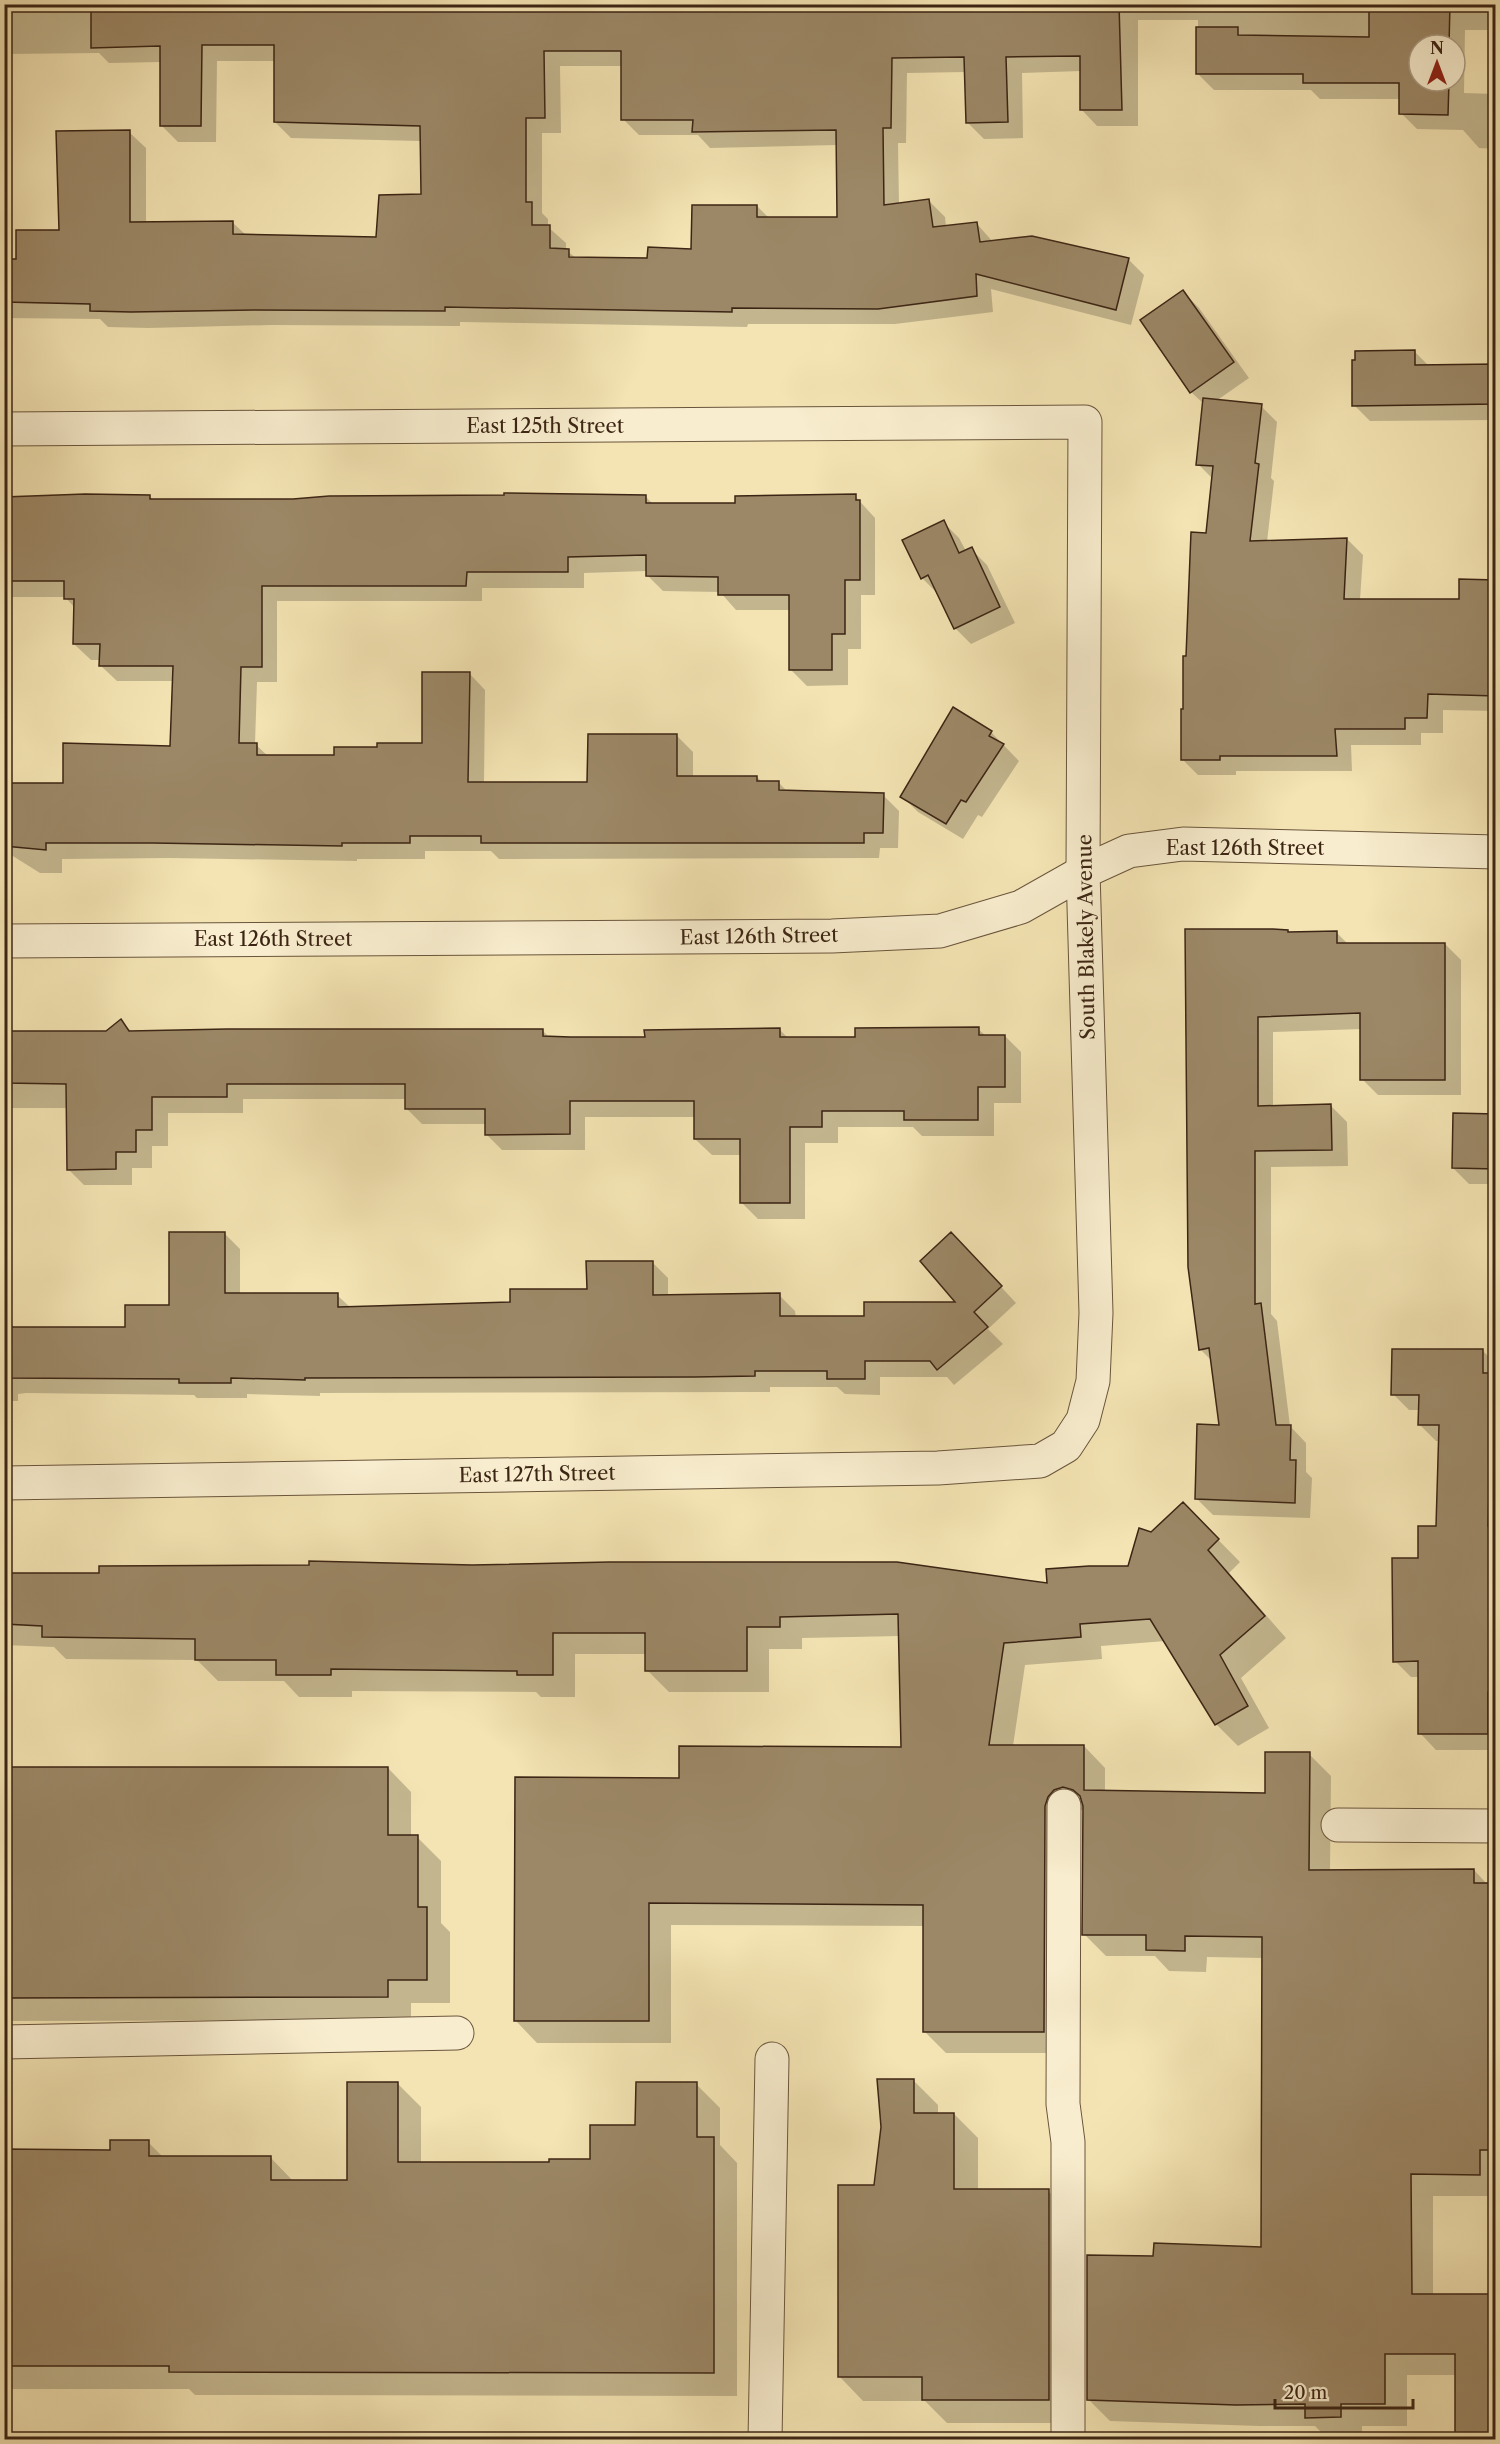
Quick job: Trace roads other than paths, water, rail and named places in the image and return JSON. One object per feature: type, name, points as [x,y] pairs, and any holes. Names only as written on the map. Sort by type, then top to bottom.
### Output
[{"type":"street","name":"East 125th Street","points":[[4,429],[1085,422]]},
{"type":"street","name":"South Blakely Avenue","points":[[1066,1446],[1083,1420],[1093,1381],[1096,1313],[1083,872],[1085,422]]},
{"type":"street","name":"East 126th Street","points":[[4,940],[820,936],[940,931],[1021,907],[1083,872],[1129,851],[1183,844],[1496,852]]},
{"type":"street","name":"East 127th Street","points":[[4,1483],[938,1468],[1040,1461],[1066,1446]]},
{"type":"street","points":[[1064,1806],[1063,2104],[1068,2142],[1068,2439]]},
{"type":"street","points":[[1338,1825],[1496,1826]]},
{"type":"street","points":[[4,2042],[457,2033]]},
{"type":"street","points":[[765,2439],[772,2059]]}]
